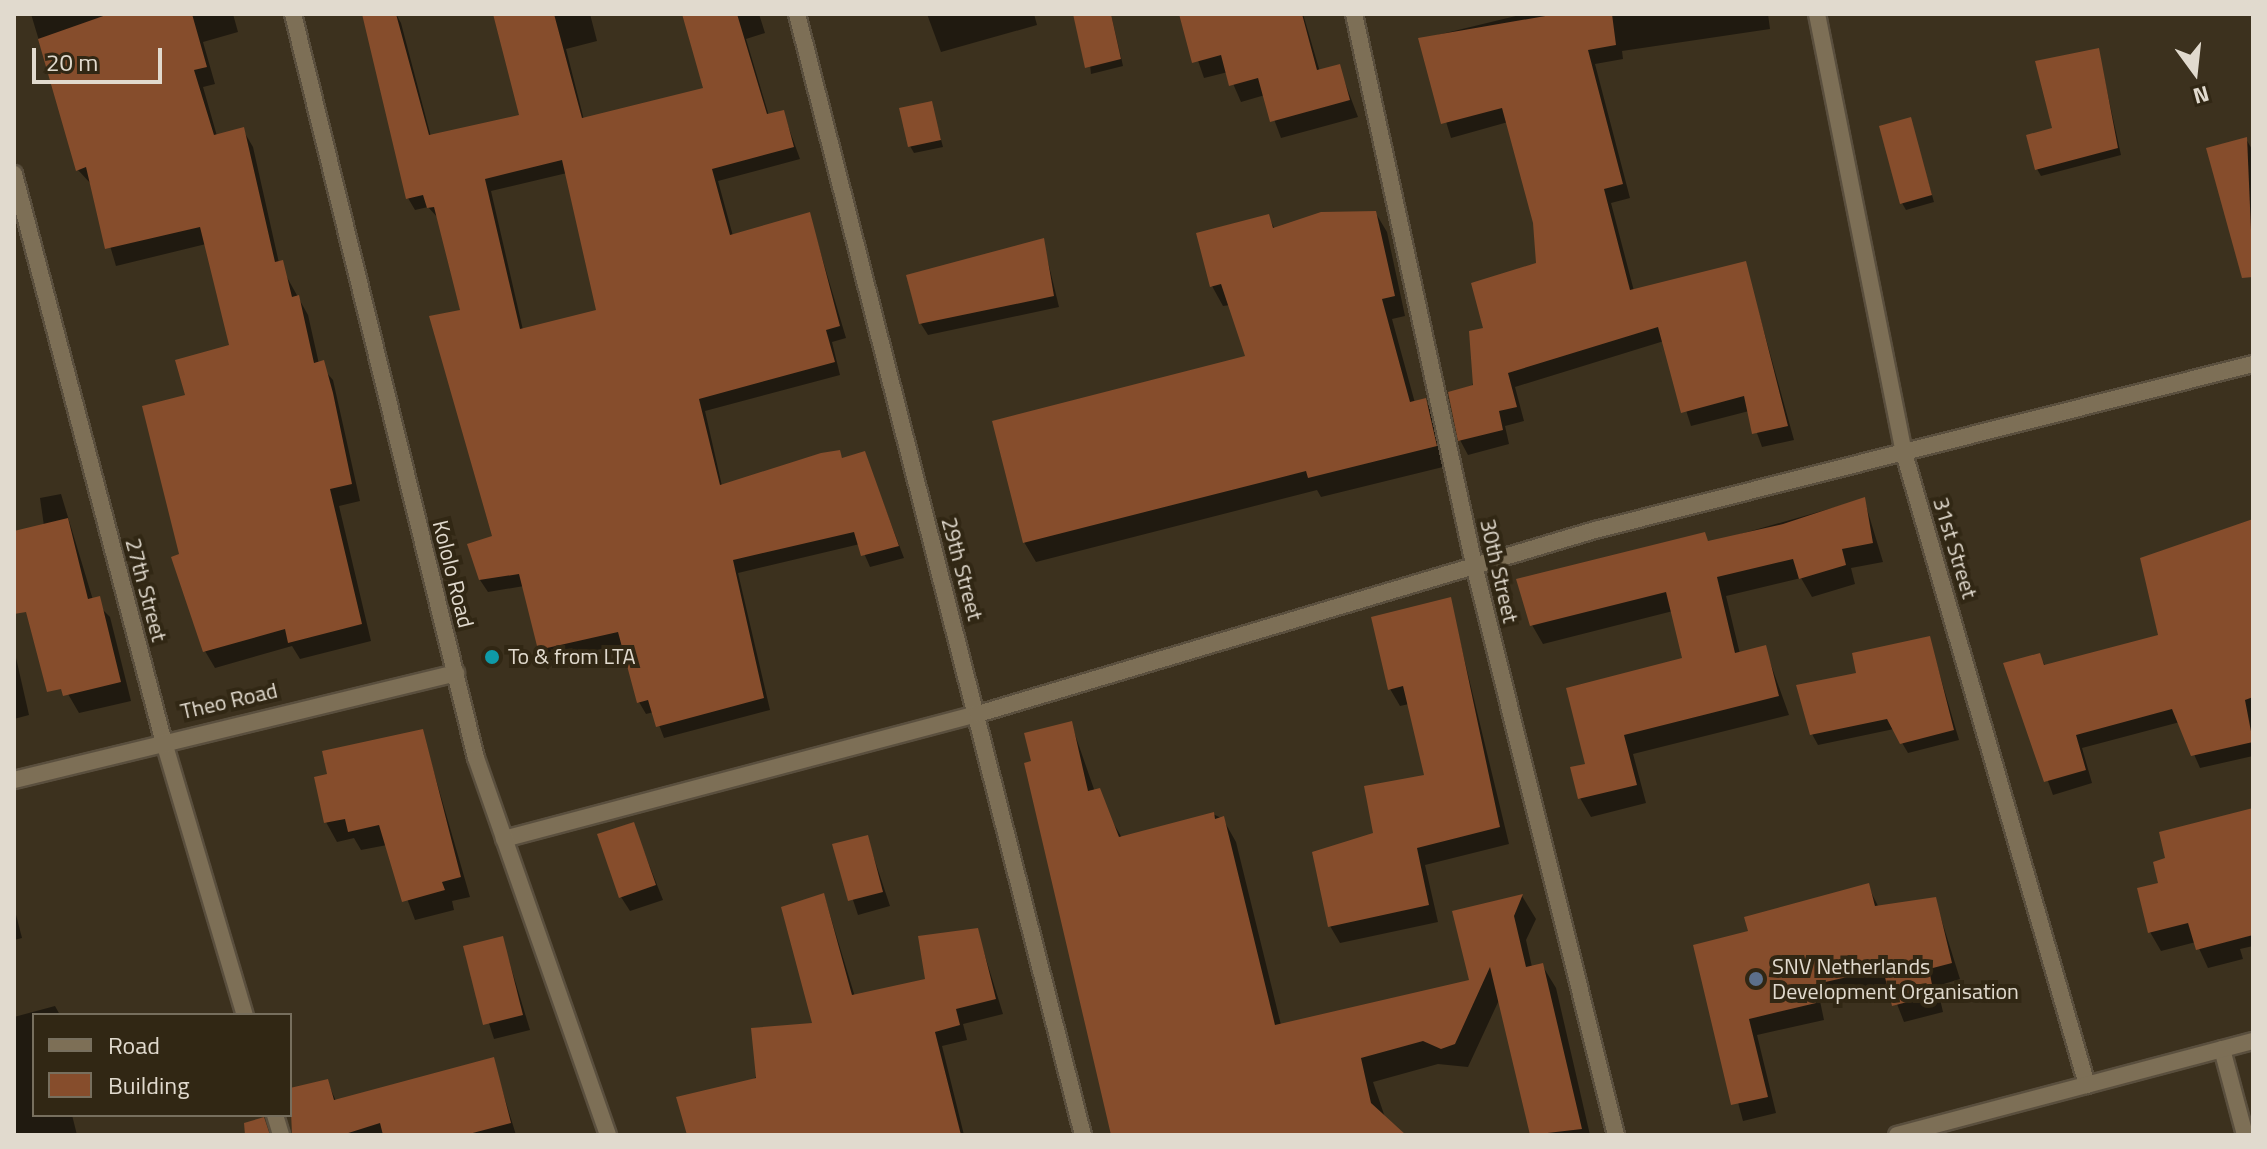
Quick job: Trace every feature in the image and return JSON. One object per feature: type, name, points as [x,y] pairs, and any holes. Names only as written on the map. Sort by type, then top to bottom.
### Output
[{"type":"street","name":"Kololo Road","points":[[293,14],[456,673],[504,839],[608,1135]]},
{"type":"street","name":"29th Street","points":[[797,14],[1083,1135]]},
{"type":"street","name":"30th Street","points":[[1354,14],[1475,569],[1616,1135]]},
{"type":"street","name":"31st Street","points":[[1817,14],[1904,453],[2087,1085]]},
{"type":"street","name":"27th Street","points":[[14,174],[163,739],[244,1013]]},
{"type":"street","points":[[504,839],[978,714],[1475,569],[1595,530],[2253,364]]},
{"type":"street","name":"Theo Road","points":[[14,780],[163,739],[456,673]]},
{"type":"street","points":[[1897,1135],[2253,1041]]},
{"type":"street","points":[[2222,1049],[2245,1135]]},
{"type":"building","points":[[109,14],[192,14],[207,67],[194,70],[214,135],[244,127],[275,262],[283,260],[292,297],[299,295],[314,363],[324,360],[333,393],[352,484],[330,489],[362,624],[288,643],[285,629],[203,652],[171,557],[179,554],[142,406],[185,395],[175,360],[229,345],[200,227],[105,249],[86,167],[76,171],[38,39]]},
{"type":"building","points":[[362,14],[396,14],[429,135],[519,115],[493,14],[554,14],[582,118],[703,88],[682,14],[737,14],[767,114],[784,110],[794,147],[712,169],[730,235],[810,212],[840,326],[826,330],[835,362],[699,399],[720,485],[821,453],[840,450],[842,458],[865,451],[899,546],[861,556],[854,532],[733,560],[764,698],[656,727],[648,700],[637,703],[618,632],[538,650],[519,574],[479,580],[467,544],[492,536],[429,316],[460,310],[434,207],[427,208],[423,195],[406,199]],"holes":[[[562,160],[596,310],[520,329],[485,179]]]},
{"type":"building","points":[[1073,14],[1111,14],[1121,59],[1085,68]]},
{"type":"building","points":[[1179,14],[1302,14],[1317,70],[1340,64],[1350,100],[1270,122],[1258,78],[1229,86],[1221,55],[1192,63]]},
{"type":"building","points":[[1557,14],[1612,14],[1616,45],[1588,50],[1623,184],[1604,189],[1630,290],[1746,261],[1788,426],[1752,434],[1744,396],[1681,413],[1658,327],[1508,373],[1517,407],[1499,411],[1503,430],[1458,441],[1448,392],[1473,385],[1469,331],[1483,328],[1471,283],[1536,263],[1533,223],[1502,108],[1441,124],[1418,38]]},
{"type":"building","points":[[2099,48],[2118,148],[2035,170],[2026,135],[2052,128],[2035,61]]},
{"type":"building","points":[[932,101],[941,140],[908,147],[899,108]]},
{"type":"building","points":[[1911,117],[1932,195],[1900,204],[1879,126]]},
{"type":"building","points":[[2247,137],[2253,277],[2242,278],[2206,148]]},
{"type":"building","points":[[1376,211],[1395,296],[1382,299],[1410,402],[1426,398],[1437,446],[1308,478],[1306,471],[1023,543],[992,421],[1245,356],[1221,284],[1210,287],[1196,233],[1269,214],[1273,228],[1321,212]]},
{"type":"building","points":[[1044,238],[1054,296],[919,324],[906,275]]},
{"type":"building","points":[[1865,497],[1873,543],[1842,549],[1846,565],[1799,579],[1793,559],[1717,577],[1735,653],[1766,645],[1779,696],[1624,735],[1637,785],[1578,799],[1570,767],[1585,764],[1566,688],[1682,658],[1666,592],[1530,626],[1516,579],[1705,532],[1708,541],[1783,524]]},
{"type":"building","points":[[68,518],[88,599],[100,596],[121,682],[63,696],[61,689],[47,692],[26,612],[14,614],[14,531]]},
{"type":"building","points":[[2253,519],[2253,697],[2245,700],[2253,742],[2191,756],[2172,709],[2076,735],[2086,770],[2044,782],[2003,663],[2040,653],[2044,665],[2158,635],[2140,558]]},
{"type":"building","points":[[1451,597],[1500,827],[1417,848],[1429,905],[1328,927],[1312,852],[1373,833],[1364,786],[1424,775],[1403,686],[1388,690],[1371,617]]},
{"type":"building","points":[[1930,636],[1954,730],[1900,744],[1887,719],[1810,735],[1796,685],[1856,673],[1852,653]]},
{"type":"building","points":[[1072,721],[1088,791],[1100,788],[1119,837],[1214,812],[1215,819],[1224,816],[1275,1025],[1469,980],[1452,911],[1523,894],[1514,916],[1526,967],[1543,963],[1582,1129],[1530,1135],[1490,967],[1455,1044],[1441,1049],[1423,1041],[1361,1058],[1371,1103],[1406,1135],[1111,1135],[1024,763],[1031,761],[1024,733]]},
{"type":"building","points":[[423,729],[461,877],[442,882],[445,890],[402,902],[379,825],[348,832],[345,819],[324,823],[314,777],[327,774],[322,751]]},
{"type":"building","points":[[2253,808],[2253,935],[2196,950],[2188,923],[2148,933],[2137,888],[2158,883],[2153,862],[2165,858],[2159,832]]},
{"type":"building","points":[[634,822],[656,885],[619,898],[597,834]]},
{"type":"building","points":[[868,835],[883,892],[848,901],[832,844]]},
{"type":"building","points":[[1869,883],[1875,906],[1936,897],[1952,963],[1929,969],[1934,995],[1892,1006],[1883,969],[1812,985],[1816,1003],[1749,1019],[1768,1097],[1731,1105],[1693,945],[1748,931],[1744,917]]},
{"type":"building","points":[[824,893],[852,995],[925,979],[918,936],[978,928],[996,999],[956,1009],[960,1025],[935,1032],[961,1135],[687,1135],[676,1097],[756,1078],[751,1028],[812,1023],[781,907]]},
{"type":"building","points":[[503,936],[523,1015],[483,1025],[463,946]]},
{"type":"building","points":[[494,1057],[511,1123],[465,1135],[383,1135],[380,1123],[342,1135],[292,1135],[292,1088],[328,1079],[334,1100]]},
{"type":"building","points":[[264,1117],[270,1135],[245,1135],[244,1123]]},
{"type":"place","name":"To & from LTA","points":[[492,657]]},
{"type":"place","name":"SNV Netherlands Development Organisation","points":[[1756,979]]}]
